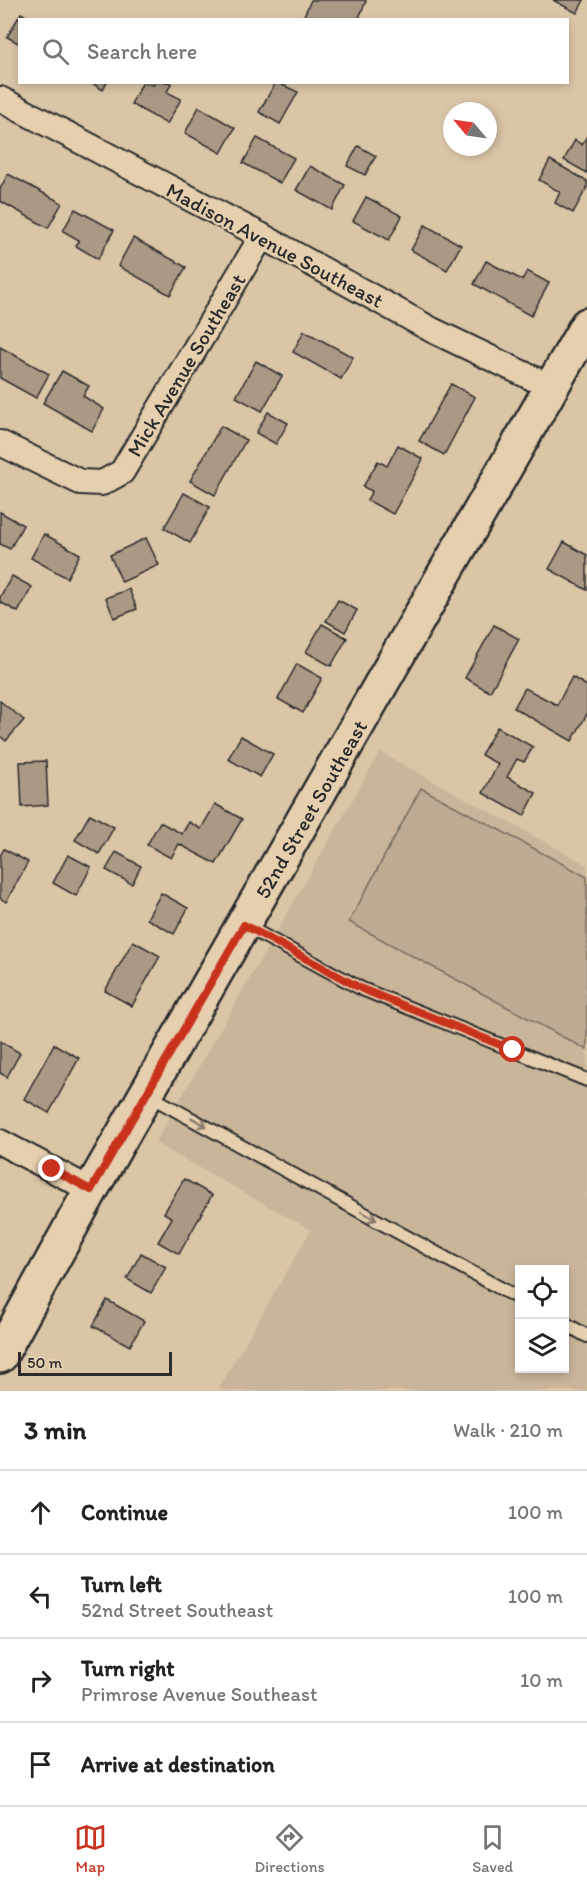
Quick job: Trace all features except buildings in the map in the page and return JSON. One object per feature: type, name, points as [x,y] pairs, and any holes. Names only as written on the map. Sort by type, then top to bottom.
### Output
[{"type":"main road","name":"52nd Street Southeast","points":[[0,1356],[91,1190],[587,325]]},
{"type":"street","name":"Madison Avenue Southeast","points":[[0,99],[262,236],[432,330],[551,387]]},
{"type":"street","name":"Mick Avenue Southeast","points":[[0,443],[80,482],[102,483],[122,472],[262,236]]},
{"type":"street","points":[[0,1142],[91,1190]]},
{"type":"lane","points":[[244,925],[362,989],[587,1080]]},
{"type":"lane","points":[[147,1094],[515,1297]]},
{"type":"lane","points":[[569,1326],[587,1336]]},
{"type":"shaded area","points":[[380,752],[587,865],[587,1391],[226,1391],[219,1388],[311,1230],[155,1143]]},
{"type":"shaded area","points":[[421,788],[587,877],[587,1050],[349,922]]},
{"type":"route","points":[[52,1169],[91,1190],[244,925],[362,989],[513,1050]]}]
